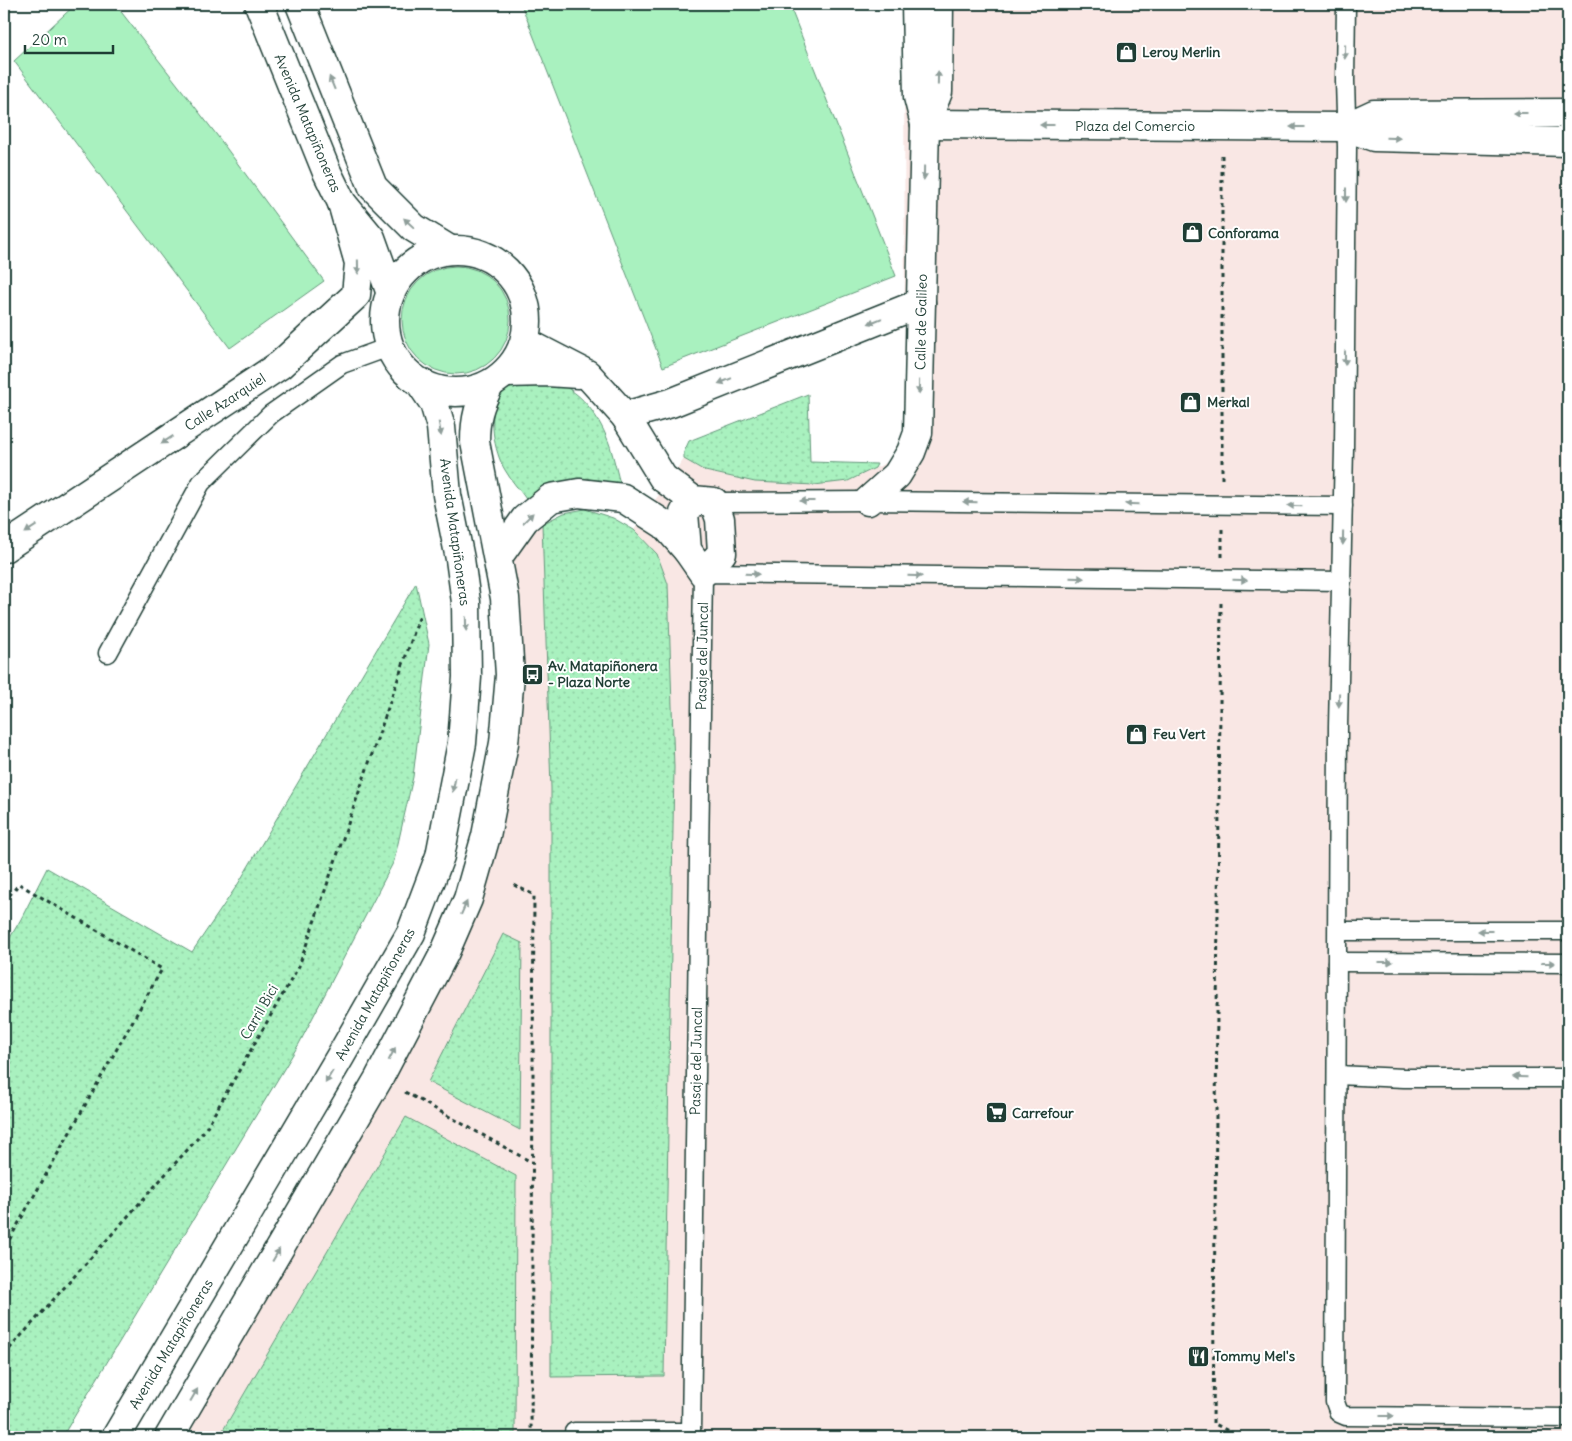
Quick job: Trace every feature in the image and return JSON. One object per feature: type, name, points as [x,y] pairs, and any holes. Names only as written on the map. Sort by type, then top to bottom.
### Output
[{"type":"street","name":"Avenida Matapiñoneras","points":[[259,4],[326,170],[342,203],[372,238],[390,291]]},
{"type":"street","points":[[300,4],[373,187],[414,228],[450,250]]},
{"type":"street","name":"Calle de Galileo","points":[[868,501],[897,475],[911,452],[918,433],[924,124],[918,97],[916,4]]},
{"type":"street","name":"Calle de Galileo","points":[[924,124],[938,92],[939,4]]},
{"type":"street","name":"Plaza del Comercio","points":[[1346,127],[1374,114],[1568,113]]},
{"type":"street","name":"Plaza del Comercio","points":[[924,124],[1346,127],[1374,137],[1568,142]]},
{"type":"street","name":"Calle Azarquiel","points":[[4,548],[280,365],[356,295],[359,263],[342,203]]},
{"type":"street","points":[[169,1437],[379,1078],[445,952],[468,899],[486,836],[504,742],[510,675],[505,598],[474,442],[475,424],[480,403],[498,379],[517,359],[525,342],[528,319],[523,296],[512,276],[494,261],[473,252],[450,250],[431,254],[414,263],[400,275],[390,291],[385,309],[384,328],[389,347],[396,362],[408,375],[421,384],[444,392],[468,392],[498,379],[547,372],[588,374]]},
{"type":"street","points":[[625,416],[671,403],[921,303]]},
{"type":"street","points":[[498,557],[525,519],[551,498],[579,493],[623,498],[665,525],[687,550],[703,573],[722,553],[720,519],[703,501],[663,478],[625,416],[588,374],[525,342]]},
{"type":"street","name":"Avenida Matapiñoneras","points":[[116,1437],[406,942],[440,856],[462,742],[467,677],[466,602],[460,559],[447,495],[441,427],[434,403],[421,384]]},
{"type":"street","points":[[687,550],[684,513],[703,501]]},
{"type":"lane","points":[[1346,4],[1343,506],[1338,727],[1335,1402],[1340,1412],[1346,1416],[1568,1418]]},
{"type":"lane","points":[[108,653],[201,483],[271,414],[342,364],[389,347]]},
{"type":"lane","points":[[703,501],[1343,506]]},
{"type":"lane","points":[[703,573],[1342,581]]},
{"type":"lane","name":"Pasaje del Juncal","points":[[574,1432],[691,1432],[703,573]]},
{"type":"lane","points":[[1338,931],[1568,931]]},
{"type":"lane","points":[[1337,962],[1568,963]]},
{"type":"lane","points":[[1337,1075],[1404,1078],[1568,1078]]},
{"type":"path","points":[[1231,154],[1222,154],[1222,505],[1213,1423],[1240,1437]]},
{"type":"path","name":"Carril Bici","points":[[4,1355],[205,1130],[299,966],[420,615]]},
{"type":"path","points":[[4,902],[19,884],[162,969],[4,1249]]},
{"type":"path","points":[[514,886],[534,895],[531,1437]]},
{"type":"path","points":[[405,1092],[533,1163]]},
{"type":"shaded area","points":[[904,4],[1568,4],[1568,1437],[169,1437],[445,952],[504,743],[498,557],[542,524],[564,513],[585,509],[613,518],[634,530],[684,459],[705,471],[755,482],[814,485],[848,481],[886,463],[895,454],[905,428]]},
{"type":"green space","points":[[76,4],[115,4],[216,134],[324,281],[230,348],[14,61]]},
{"type":"green space","points":[[521,4],[789,4],[896,276],[663,367]]},
{"type":"green space","points":[[456,266],[486,275],[494,282],[501,290],[510,320],[501,350],[494,358],[486,365],[456,374],[426,365],[418,358],[411,350],[402,320],[411,290],[418,282],[426,275]]},
{"type":"green space","points":[[518,382],[549,382],[570,389],[579,396],[601,425],[611,451],[621,487],[602,481],[582,479],[563,481],[544,489],[528,502],[505,470],[493,433],[495,403],[505,389]]},
{"type":"green space","points":[[808,394],[810,462],[877,464],[875,468],[848,481],[814,485],[755,482],[705,471],[684,459],[684,452],[689,441]]},
{"type":"green space","points":[[585,509],[613,518],[634,530],[657,554],[668,584],[674,767],[664,1376],[551,1377],[551,788],[542,524],[564,513]]},
{"type":"green space","points":[[416,583],[429,644],[413,777],[394,861],[299,1044],[62,1437],[4,1437],[4,948],[47,868],[192,952],[238,884]]},
{"type":"green space","points":[[503,934],[522,943],[520,1130],[428,1082]]},
{"type":"green space","points":[[406,1117],[516,1176],[515,1437],[219,1437]]},
{"type":"place","name":"Leroy Merlin","points":[[1126,52]]},
{"type":"place","name":"Conforama","points":[[1192,233]]},
{"type":"place","name":"Merkal","points":[[1191,402]]},
{"type":"place","name":"Av. Matapiñonera - Plaza Norte","points":[[532,674]]},
{"type":"place","name":"Feu Vert","points":[[1137,734]]},
{"type":"place","name":"Carrefour","points":[[996,1113]]},
{"type":"place","name":"Tommy Mel's","points":[[1198,1356]]}]
